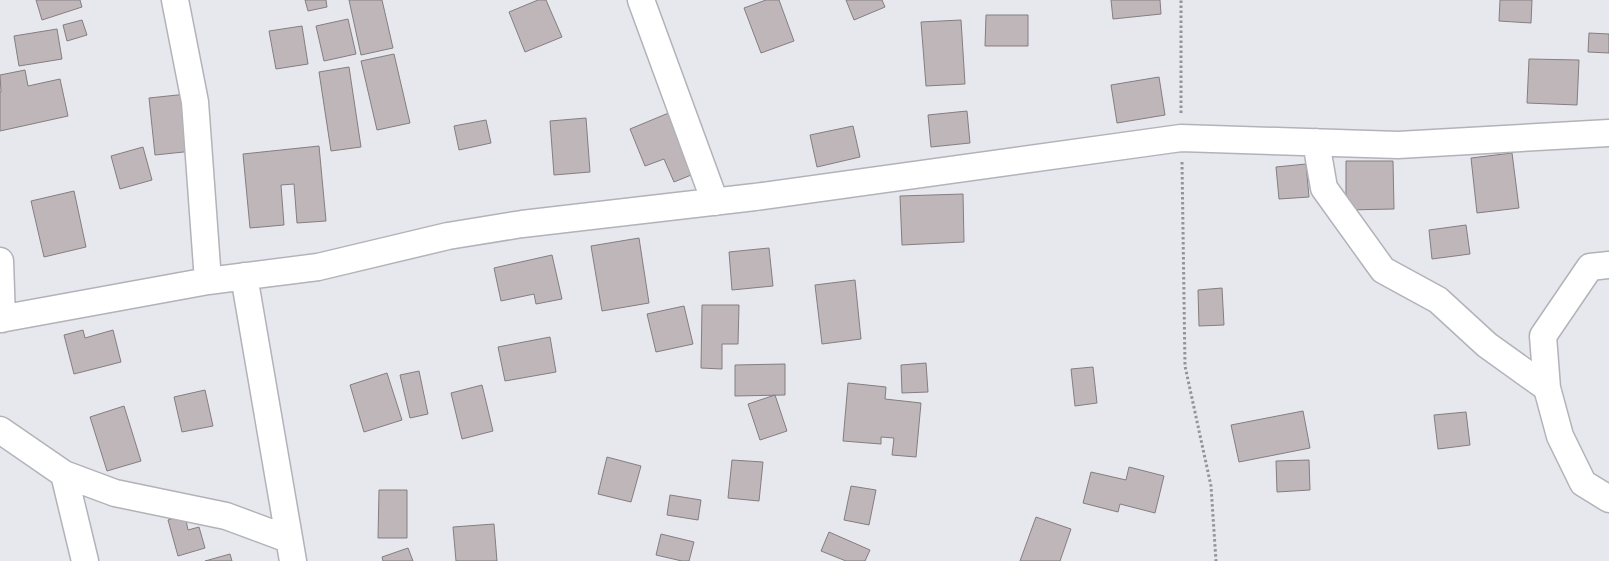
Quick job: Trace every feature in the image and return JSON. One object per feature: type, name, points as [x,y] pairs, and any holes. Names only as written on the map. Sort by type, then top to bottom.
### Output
[{"type":"street","points":[[175,0],[195,102],[208,281]]},
{"type":"street","points":[[641,0],[714,202]]},
{"type":"street","points":[[0,261],[1,319],[208,281],[318,267],[448,236],[522,224],[714,202],[1181,138],[1398,145],[1609,133]]},
{"type":"street","points":[[1316,142],[1324,188],[1383,270],[1438,300],[1486,345],[1548,388]]},
{"type":"street","points":[[1609,265],[1590,267],[1543,336],[1548,388],[1560,436],[1583,483],[1609,500]]},
{"type":"street","points":[[244,276],[291,550]]},
{"type":"street","points":[[0,430],[64,474],[115,493],[226,516],[291,550]]},
{"type":"street","points":[[64,474],[85,561]]},
{"type":"path","points":[[1182,0],[1181,138],[1185,366],[1211,486],[1216,561]]},
{"type":"building","points":[[36,0],[80,0],[82,7],[42,20]]},
{"type":"building","points":[[305,0],[326,0],[327,7],[308,11]]},
{"type":"building","points":[[349,0],[382,0],[393,48],[361,55]]},
{"type":"building","points":[[538,0],[546,0],[562,37],[525,52],[509,12]]},
{"type":"building","points":[[766,0],[779,0],[794,41],[761,53],[744,8]]},
{"type":"building","points":[[846,0],[882,0],[885,7],[854,20]]},
{"type":"building","points":[[1111,0],[1160,0],[1161,14],[1113,19]]},
{"type":"building","points":[[1500,0],[1532,0],[1531,23],[1499,21]]},
{"type":"building","points":[[986,15],[1028,15],[1028,46],[985,46]]},
{"type":"building","points":[[348,19],[356,54],[324,61],[316,26]]},
{"type":"building","points":[[82,20],[87,35],[67,41],[63,25]]},
{"type":"building","points":[[961,20],[965,84],[926,86],[921,22]]},
{"type":"building","points":[[302,26],[308,64],[276,69],[269,31]]},
{"type":"building","points":[[57,29],[62,59],[19,66],[14,36]]},
{"type":"building","points":[[1589,33],[1609,34],[1609,53],[1588,52]]},
{"type":"building","points":[[394,54],[410,123],[377,130],[361,61]]},
{"type":"building","points":[[1529,59],[1579,60],[1577,105],[1527,103]]},
{"type":"building","points":[[349,67],[361,147],[331,151],[319,72]]},
{"type":"building","points":[[25,70],[28,86],[60,79],[68,116],[0,131],[0,75]]},
{"type":"building","points":[[1159,77],[1165,115],[1117,123],[1111,85]]},
{"type":"building","points":[[187,94],[193,151],[155,155],[149,98]]},
{"type":"building","points":[[967,111],[970,143],[931,147],[928,115]]},
{"type":"building","points":[[671,112],[696,173],[674,182],[664,159],[645,166],[630,129]]},
{"type":"building","points":[[586,118],[590,172],[554,175],[550,121]]},
{"type":"building","points":[[486,120],[491,143],[459,150],[454,126]]},
{"type":"building","points":[[853,126],[860,157],[817,167],[810,135]]},
{"type":"building","points":[[319,146],[326,221],[297,223],[294,184],[281,185],[284,225],[250,228],[243,154]]},
{"type":"building","points":[[143,147],[152,180],[120,189],[111,156]]},
{"type":"building","points":[[1512,153],[1519,208],[1477,213],[1471,158]]},
{"type":"building","points":[[1346,161],[1393,161],[1394,209],[1346,210]]},
{"type":"building","points":[[1306,164],[1309,197],[1279,199],[1276,167]]},
{"type":"building","points":[[74,191],[86,247],[44,257],[31,201]]},
{"type":"building","points":[[963,194],[964,242],[902,245],[900,196]]},
{"type":"building","points":[[1466,225],[1470,254],[1432,259],[1429,230]]},
{"type":"building","points":[[639,238],[649,303],[602,311],[591,246]]},
{"type":"building","points":[[769,248],[773,286],[732,290],[729,252]]},
{"type":"building","points":[[552,255],[562,299],[536,304],[534,294],[501,301],[494,268]]},
{"type":"building","points":[[855,280],[861,339],[822,344],[815,285]]},
{"type":"building","points":[[1222,288],[1224,325],[1199,326],[1198,290]]},
{"type":"building","points":[[702,305],[739,305],[738,344],[722,344],[722,369],[701,368]]},
{"type":"building","points":[[684,306],[693,344],[656,352],[647,314]]},
{"type":"building","points":[[83,330],[85,338],[113,330],[121,362],[74,374],[64,335]]},
{"type":"building","points":[[550,337],[556,372],[505,381],[498,347]]},
{"type":"building","points":[[926,363],[928,392],[902,393],[901,365]]},
{"type":"building","points":[[785,364],[785,395],[735,396],[735,365]]},
{"type":"building","points":[[1093,367],[1097,403],[1075,406],[1071,369]]},
{"type":"building","points":[[419,371],[428,414],[410,418],[400,375]]},
{"type":"building","points":[[387,373],[402,420],[364,432],[350,385]]},
{"type":"building","points":[[848,383],[886,387],[885,399],[921,403],[916,457],[892,455],[894,438],[881,437],[881,444],[843,441]]},
{"type":"building","points":[[482,385],[493,431],[462,439],[451,393]]},
{"type":"building","points":[[205,390],[213,426],[182,432],[174,397]]},
{"type":"building","points":[[775,395],[787,431],[760,440],[748,404]]},
{"type":"building","points":[[124,406],[141,461],[107,471],[90,417]]},
{"type":"building","points":[[1303,411],[1310,448],[1239,462],[1231,425]]},
{"type":"building","points":[[1466,412],[1470,445],[1438,449],[1434,415]]},
{"type":"building","points":[[607,457],[641,466],[631,502],[598,494]]},
{"type":"building","points":[[732,460],[763,462],[759,501],[728,498]]},
{"type":"building","points":[[1309,460],[1310,490],[1277,492],[1276,461]]},
{"type":"building","points":[[1129,467],[1164,476],[1155,513],[1120,504],[1118,512],[1083,503],[1091,472],[1126,480]]},
{"type":"building","points":[[851,486],[876,490],[869,525],[844,520]]},
{"type":"building","points":[[379,490],[407,490],[407,538],[378,538]]},
{"type":"building","points":[[670,495],[701,500],[698,520],[667,515]]},
{"type":"building","points":[[185,515],[188,530],[199,527],[205,548],[178,556],[168,520]]},
{"type":"building","points":[[1036,517],[1071,529],[1060,561],[1020,561]]},
{"type":"building","points":[[494,524],[497,561],[456,561],[453,527]]},
{"type":"building","points":[[829,532],[870,550],[865,561],[846,561],[821,551]]},
{"type":"building","points":[[661,534],[694,542],[689,561],[656,555]]},
{"type":"building","points":[[408,548],[413,561],[383,561],[382,557]]},
{"type":"building","points":[[230,554],[232,561],[205,561]]}]
